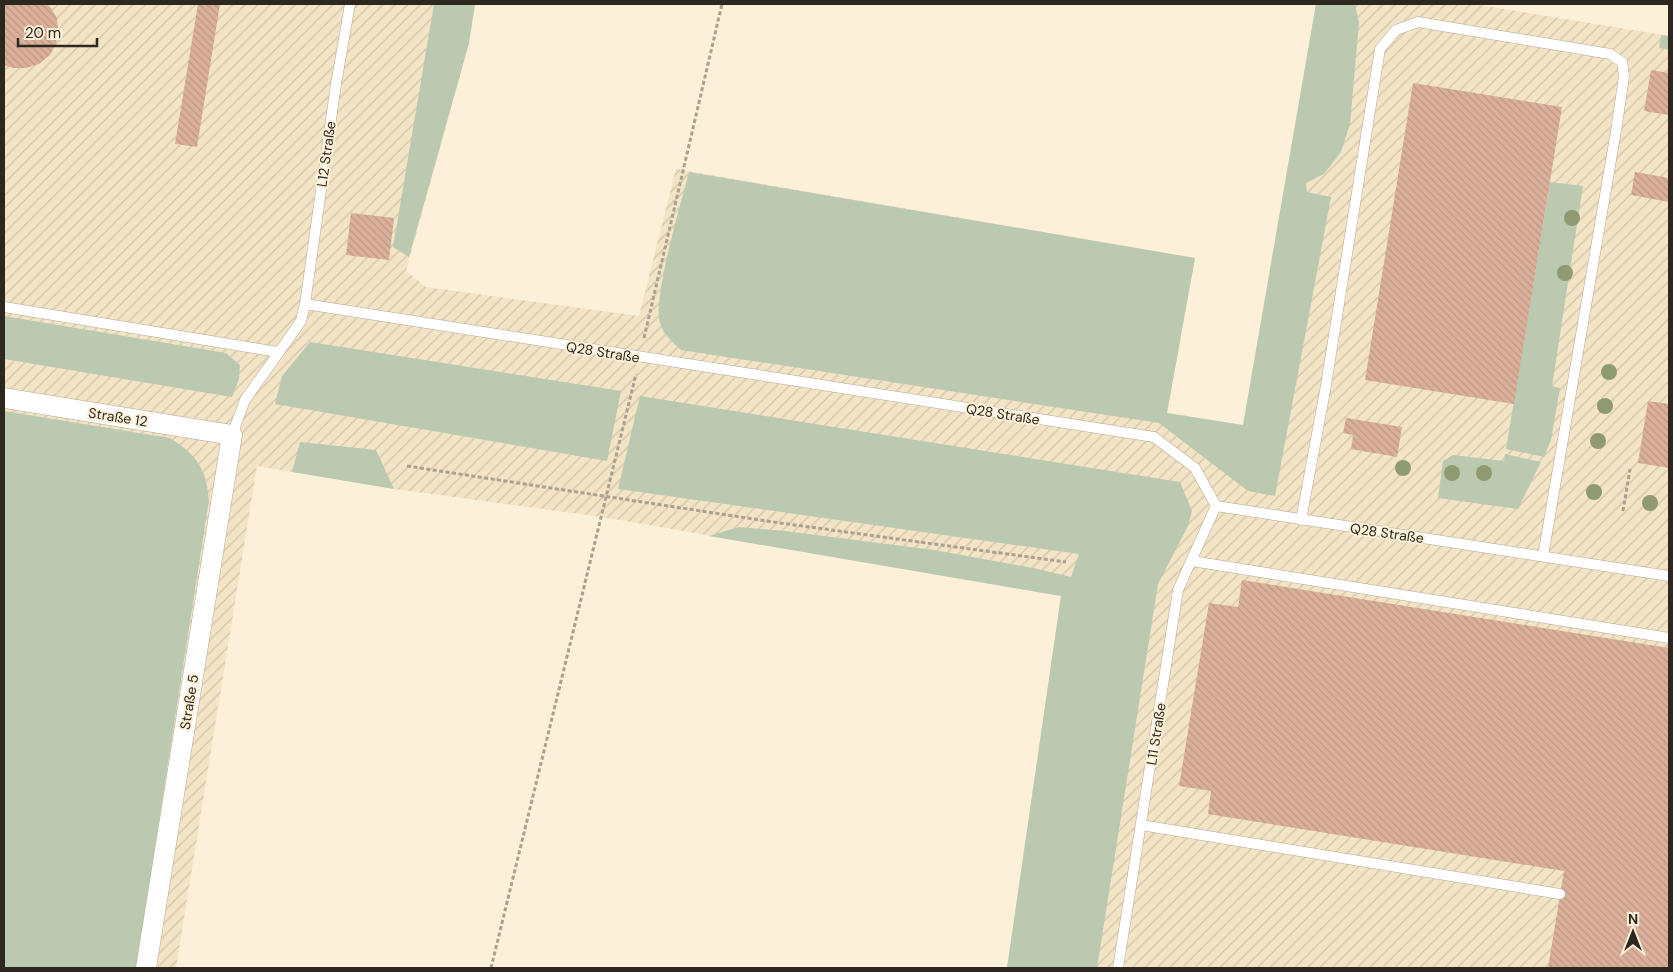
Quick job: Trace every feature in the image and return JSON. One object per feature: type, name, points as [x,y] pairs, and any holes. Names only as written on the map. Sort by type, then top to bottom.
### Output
[{"type":"street","name":"Straße 12","points":[[4,398],[232,435]]},
{"type":"street","name":"Straße 5","points":[[146,968],[232,435]]},
{"type":"lane","name":"L12 Straße","points":[[232,435],[245,400],[301,321],[336,84],[350,4]]},
{"type":"lane","points":[[1301,520],[1325,391],[1380,50],[1396,30],[1418,22],[1610,54],[1622,62],[1624,76],[1616,131],[1543,556]]},
{"type":"lane","name":"Q28 Straße","points":[[305,304],[639,358],[1154,437],[1195,468],[1216,506],[1669,576]]},
{"type":"lane","points":[[4,307],[278,352]]},
{"type":"lane","name":"L11 Straße","points":[[1118,968],[1178,590],[1216,506]]},
{"type":"lane","points":[[1192,561],[1669,638]]},
{"type":"lane","points":[[1141,825],[1560,894]]},
{"type":"path","points":[[491,968],[606,497],[722,4]]},
{"type":"path","points":[[408,466],[606,497],[1066,562]]},
{"type":"path","points":[[1623,511],[1630,469]]},
{"type":"shaded area","points":[[4,4],[475,4],[469,43],[406,271],[426,287],[639,316],[676,169],[1195,258],[1167,413],[1243,425],[1316,4],[1474,4],[1669,36],[1669,968],[1007,968],[1061,596],[602,517],[394,489],[257,466],[176,968],[4,968]]},
{"type":"green space","points":[[434,4],[475,4],[469,43],[409,257],[393,247]]},
{"type":"green space","points":[[1316,4],[1355,4],[1359,23],[1350,124],[1341,152],[1324,174],[1306,183],[1307,192],[1331,197],[1275,496],[1248,491],[1159,423],[681,350],[669,338],[660,323],[660,294],[664,272],[689,172],[1195,258],[1167,413],[1243,425]]},
{"type":"green space","points":[[1661,35],[1669,36],[1669,50],[1659,48]]},
{"type":"green space","points":[[1550,182],[1583,186],[1552,386],[1560,388],[1551,440],[1544,457],[1506,449]]},
{"type":"green space","points":[[4,316],[226,353],[240,365],[239,379],[232,397],[4,359]]},
{"type":"green space","points":[[310,342],[621,391],[607,461],[275,404],[282,376]]},
{"type":"green space","points":[[640,396],[1180,482],[1192,511],[1188,526],[1158,584],[1097,968],[1007,968],[1061,596],[709,536],[739,527],[785,531],[934,550],[1071,577],[1079,554],[618,489]]},
{"type":"green space","points":[[4,411],[170,438],[187,450],[198,463],[208,489],[209,500],[136,968],[4,968]]},
{"type":"green space","points":[[300,442],[376,450],[394,489],[292,472]]},
{"type":"green space","points":[[1505,454],[1541,462],[1518,509],[1438,498],[1443,461],[1453,455],[1504,461]]},
{"type":"building","points":[[4,4],[47,4],[57,18],[56,44],[50,55],[39,64],[26,68],[13,68],[4,65]]},
{"type":"building","points":[[198,4],[220,4],[197,147],[175,144]]},
{"type":"building","points":[[1651,70],[1669,73],[1669,115],[1644,111]]},
{"type":"building","points":[[1413,83],[1562,107],[1514,404],[1365,380]]},
{"type":"building","points":[[1635,172],[1669,178],[1669,202],[1631,195]]},
{"type":"building","points":[[351,213],[394,218],[389,260],[346,255]]},
{"type":"building","points":[[1648,401],[1669,404],[1669,468],[1638,463]]},
{"type":"building","points":[[1346,418],[1402,427],[1397,457],[1351,449],[1353,435],[1343,433]]},
{"type":"building","points":[[1242,580],[1669,648],[1669,968],[1548,968],[1564,871],[1208,814],[1211,791],[1179,786],[1209,603],[1238,607]]}]
